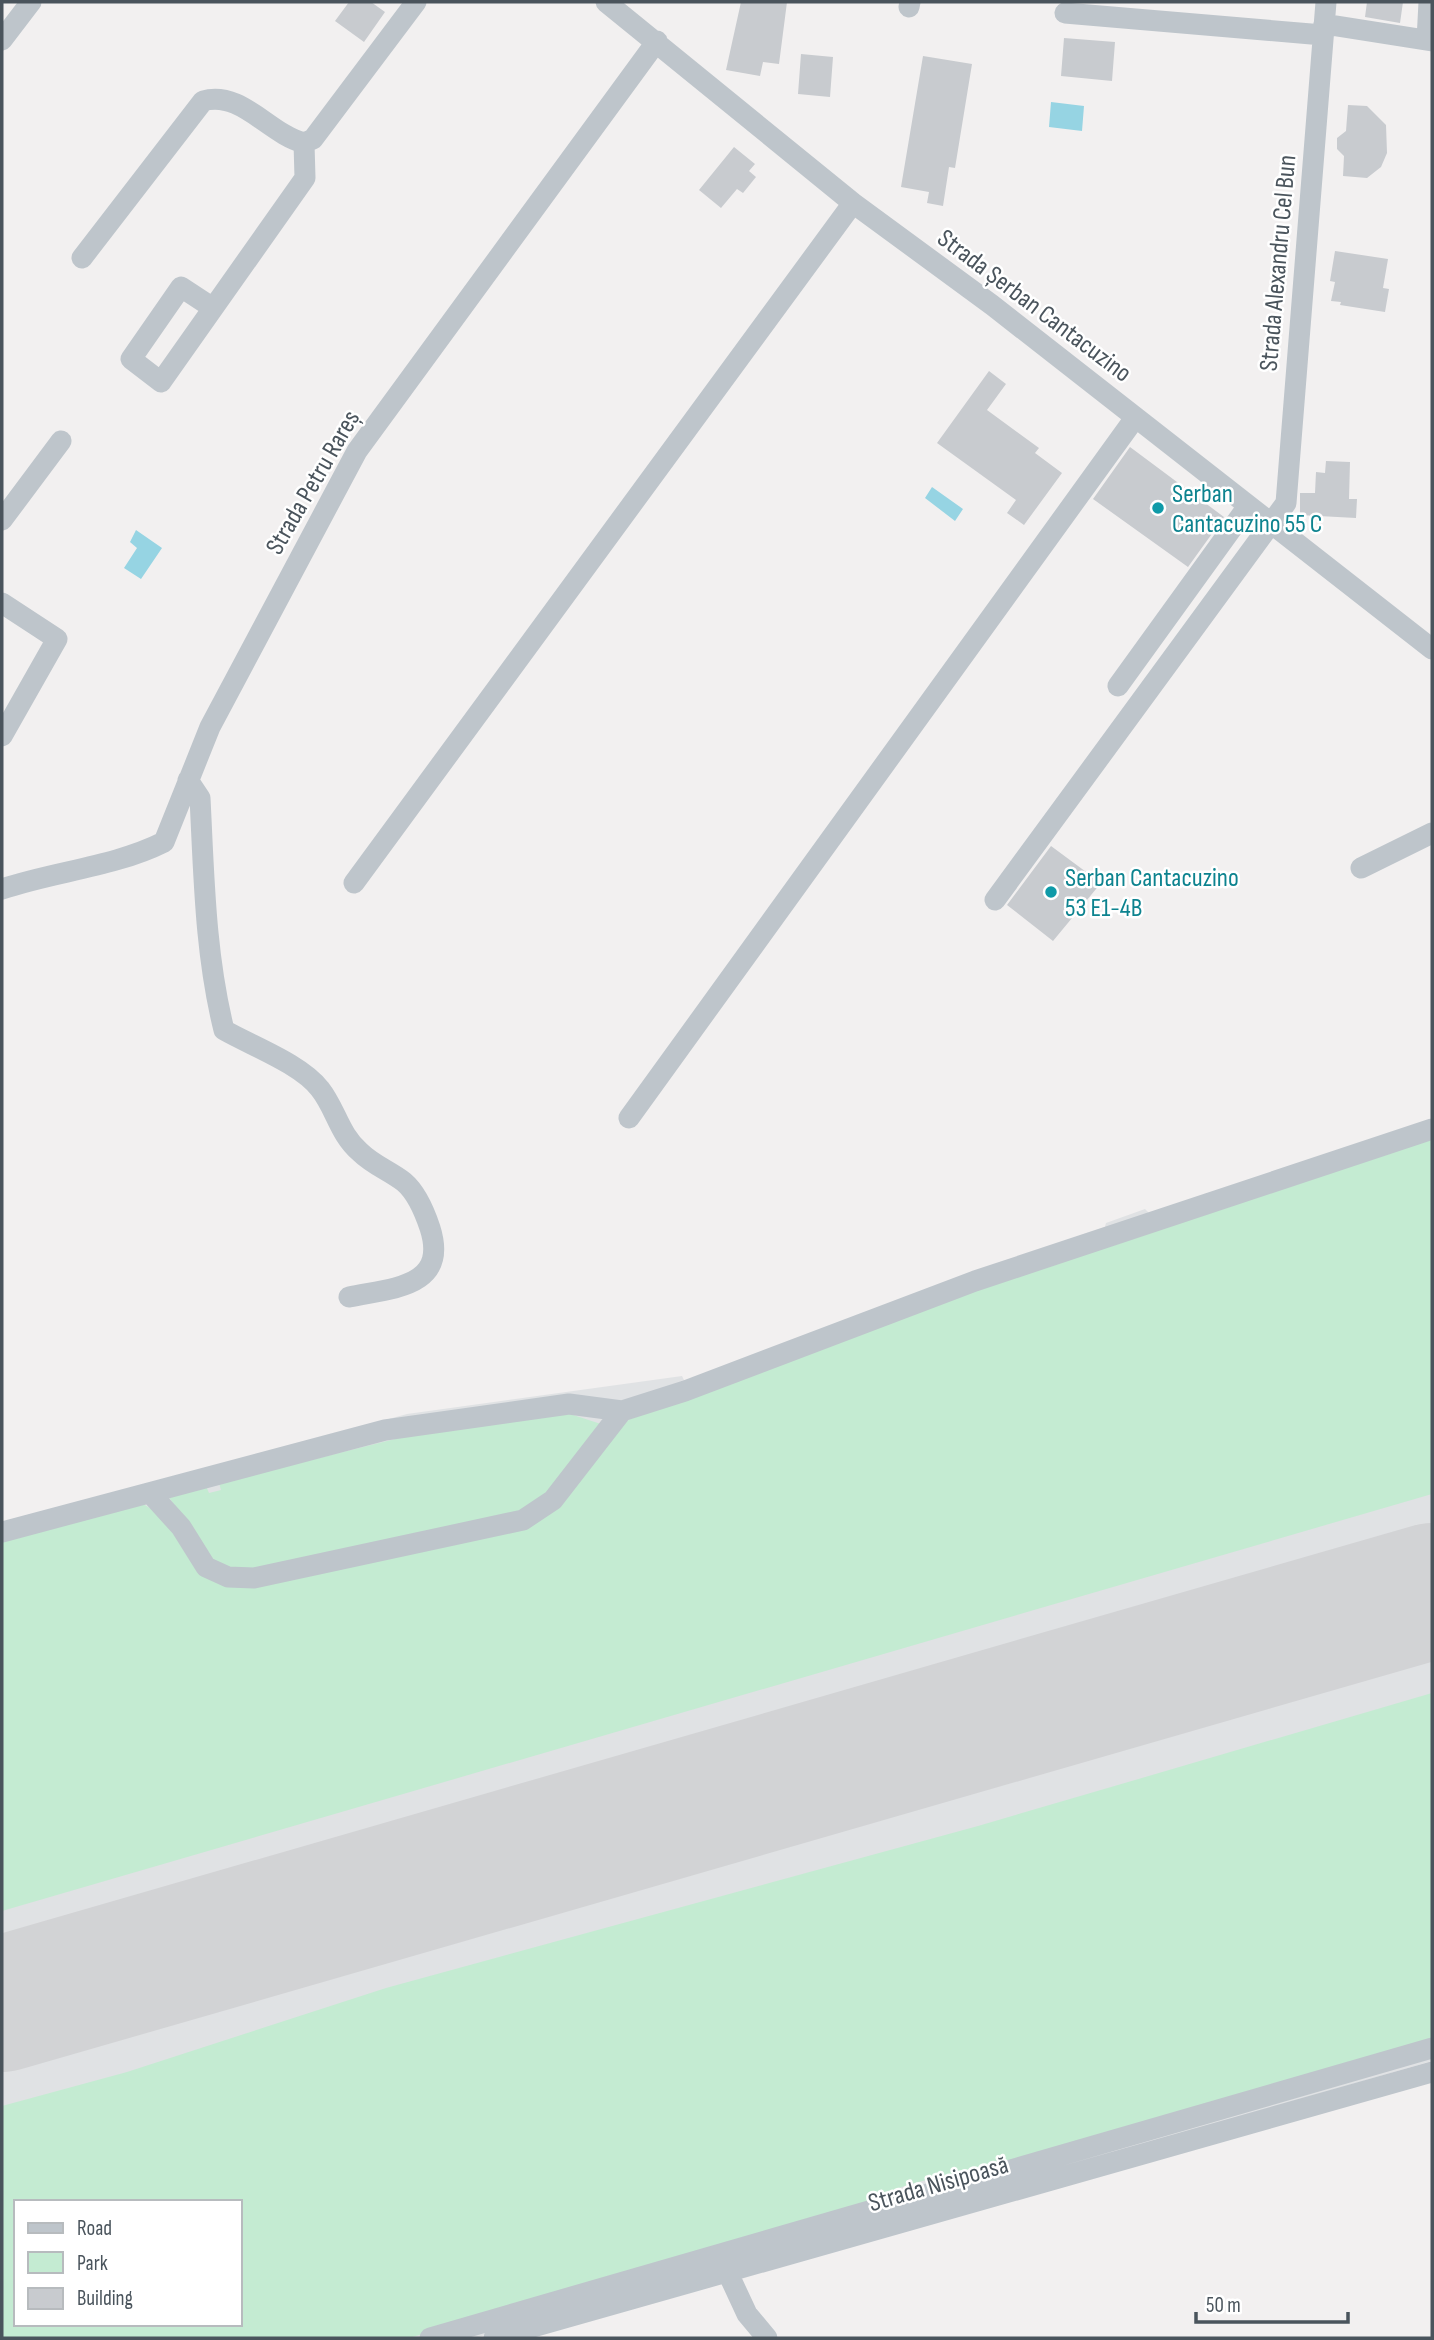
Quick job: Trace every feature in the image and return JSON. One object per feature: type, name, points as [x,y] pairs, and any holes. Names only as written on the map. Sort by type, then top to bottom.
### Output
[{"type":"street","points":[[2,40],[31,2]]},
{"type":"street","points":[[304,143],[313,139],[416,2]]},
{"type":"street","name":"Strada Șerban Cantacuzino","points":[[606,2],[657,41],[846,211],[992,305],[1432,649]]},
{"type":"street","name":"Strada Alexandru Cel Bun","points":[[995,900],[1286,503],[1326,2]]},
{"type":"street","points":[[1065,13],[1323,30],[1429,41],[1429,2]]},
{"type":"street","name":"Strada Petru Rareș","points":[[2,889],[33,878],[141,853],[164,842],[210,727],[357,451],[657,41]]},
{"type":"street","points":[[82,258],[203,101],[216,97],[230,100],[304,143]]},
{"type":"street","points":[[213,308],[305,178],[304,143]]},
{"type":"street","points":[[354,883],[846,211]]},
{"type":"street","points":[[629,1118],[1135,418]]},
{"type":"street","points":[[2,520],[61,440]]},
{"type":"street","points":[[1118,687],[1248,506]]},
{"type":"street","points":[[2,603],[57,639],[2,736]]},
{"type":"street","points":[[188,780],[200,798],[212,982],[224,1030],[307,1075],[321,1090],[340,1130],[358,1151],[405,1183],[424,1210],[434,1240],[433,1259],[426,1274],[411,1283],[349,1297]]},
{"type":"street","points":[[1361,868],[1432,834]]},
{"type":"street","points":[[2,1532],[385,1430],[569,1404],[622,1411],[685,1391],[975,1281],[1432,1129]]},
{"type":"street","points":[[151,1494],[181,1527],[206,1567],[228,1577],[254,1578],[523,1520],[553,1500],[622,1411]]},
{"type":"street","points":[[430,2338],[1432,2048]]},
{"type":"street","name":"Strada Nisipoasă","points":[[494,2338],[1432,2072]]},
{"type":"street","points":[[727,2271],[747,2314],[767,2338]]},
{"type":"shaded area","points":[[1432,1122],[1432,2061],[475,2338],[2,2338],[2,1525],[407,1414],[682,1376],[685,1382],[1103,1234],[1106,1223],[1145,1209],[1153,1217]]},
{"type":"green space","points":[[1432,1137],[1432,1494],[2,1911],[2,1541],[143,1504],[165,1517],[220,1583],[525,1524],[614,1431],[634,1416],[1004,1276]]},
{"type":"green space","points":[[564,1412],[604,1425],[547,1498],[528,1510],[240,1574],[215,1563],[168,1496],[206,1486],[209,1493],[221,1490],[219,1483],[435,1429]]},
{"type":"green space","points":[[1432,1693],[1432,2042],[967,2178],[944,2177],[914,2183],[885,2194],[866,2207],[409,2338],[2,2338],[2,2106],[127,2072],[386,1988],[978,1826]]},
{"type":"water","points":[[1051,102],[1084,106],[1082,131],[1049,127]]},
{"type":"water","points":[[932,487],[963,509],[955,521],[925,498]]},
{"type":"water","points":[[136,530],[162,548],[141,579],[124,568],[137,548],[130,542]]},
{"type":"building","points":[[349,2],[371,2],[385,12],[364,42],[335,21]]},
{"type":"building","points":[[741,2],[787,2],[779,64],[763,62],[760,76],[726,70]]},
{"type":"building","points":[[1367,2],[1403,2],[1400,23],[1365,17]]},
{"type":"building","points":[[1064,38],[1115,42],[1112,81],[1061,76]]},
{"type":"building","points":[[801,54],[833,57],[830,97],[798,94]]},
{"type":"building","points":[[923,56],[972,64],[955,168],[949,167],[943,206],[927,203],[929,192],[901,187]]},
{"type":"building","points":[[1348,105],[1367,106],[1386,125],[1387,153],[1381,167],[1367,178],[1343,176],[1344,156],[1337,149],[1337,138],[1346,131]]},
{"type":"building","points":[[734,147],[755,164],[749,171],[756,177],[743,193],[737,189],[721,208],[699,190]]},
{"type":"building","points":[[1335,251],[1388,259],[1383,288],[1389,289],[1385,312],[1340,305],[1341,302],[1331,301],[1335,282],[1330,281]]},
{"type":"building","points":[[989,371],[1006,384],[987,410],[1039,448],[1035,453],[1062,473],[1024,525],[1007,513],[1016,500],[937,443]]},
{"type":"building","name":"Serban Cantacuzino 55 C","points":[[1130,447],[1224,517],[1188,567],[1093,499]]},
{"type":"building","points":[[1326,461],[1350,462],[1349,499],[1357,499],[1356,518],[1300,515],[1300,493],[1315,493],[1316,472],[1325,473]]},
{"type":"building","name":"Serban Cantacuzino 53 E1-4B","points":[[1051,846],[1101,883],[1053,941],[1007,905]]},
{"type":"runway","points":[[2,2004],[1432,1591]]},
{"type":"place","name":"Serban Cantacuzino 55 C","points":[[1158,508]]},
{"type":"place","name":"Serban Cantacuzino 53 E1-4B","points":[[1051,892]]}]
